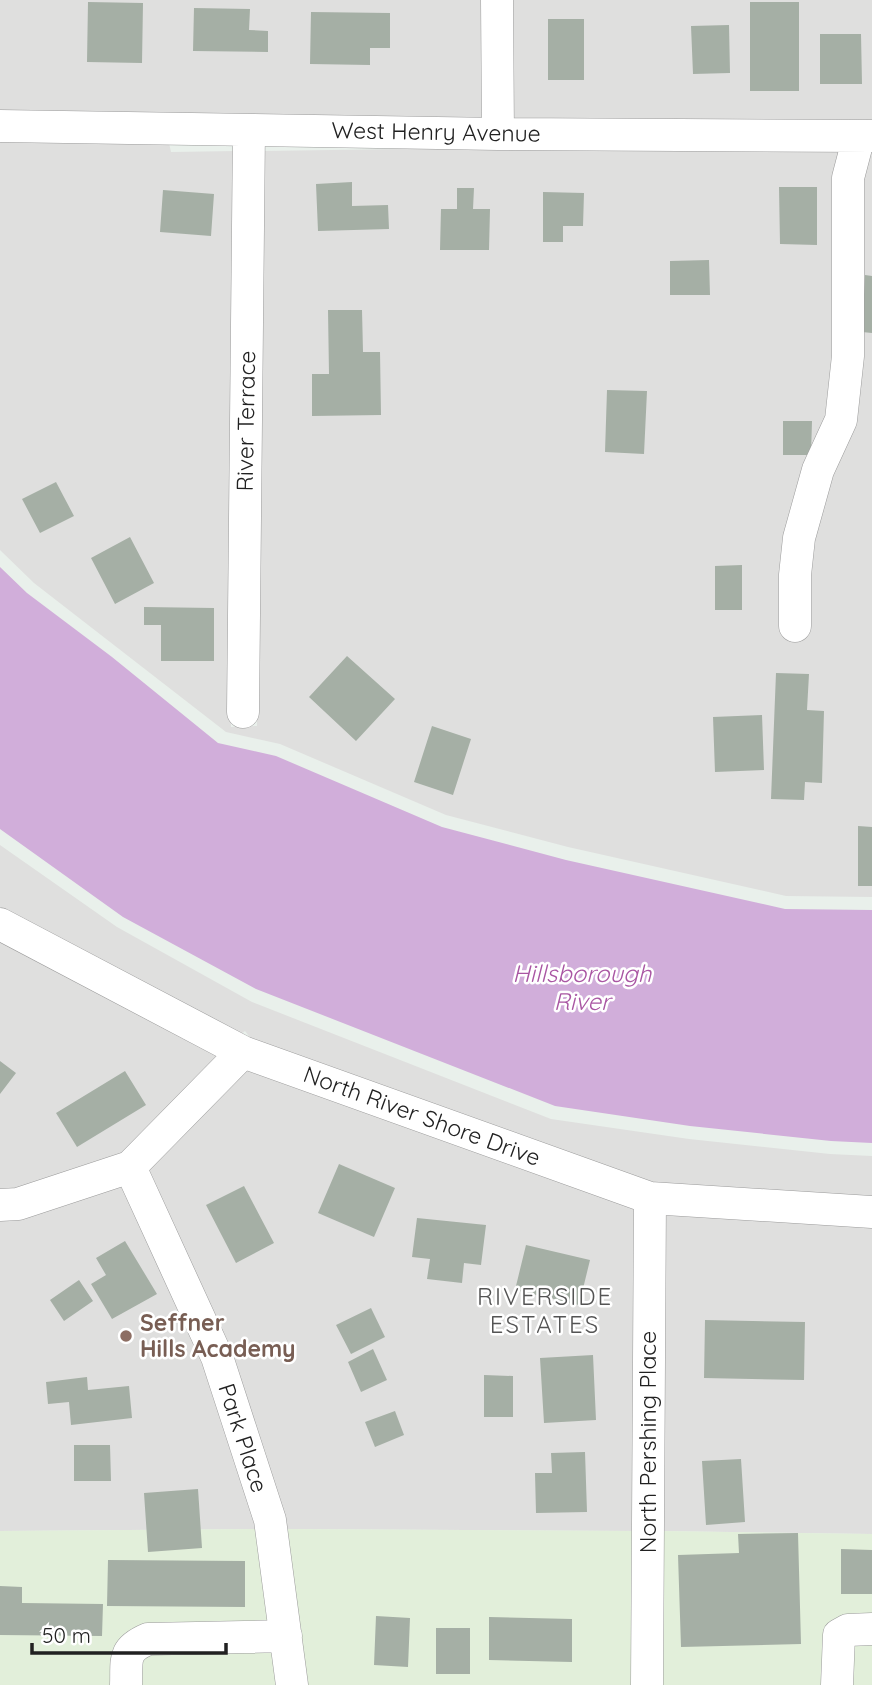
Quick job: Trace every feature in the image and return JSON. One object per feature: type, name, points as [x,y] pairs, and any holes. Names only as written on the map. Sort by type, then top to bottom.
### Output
[{"type":"street","points":[[497,0],[498,134]]},
{"type":"street","name":"West Henry Avenue","points":[[0,126],[498,134],[865,136]]},
{"type":"street","name":"River Terrace","points":[[243,712],[250,130]]},
{"type":"street","points":[[795,626],[795,575],[799,538],[818,470],[841,420],[848,356],[848,178],[865,136]]},
{"type":"street","name":"North River Shore Drive","points":[[0,924],[243,1052],[650,1198],[872,1212]]},
{"type":"street","points":[[0,1205],[18,1205],[130,1167],[243,1052]]},
{"type":"street","name":"Park Place","points":[[130,1167],[217,1357],[270,1520],[292,1685]]},
{"type":"street","name":"North Pershing Place","points":[[647,1685],[650,1198]]},
{"type":"street","points":[[837,1685],[839,1635],[848,1630],[872,1629]]},
{"type":"street","points":[[126,1685],[128,1652],[134,1645],[148,1639],[286,1636]]},
{"type":"shaded area","points":[[0,0],[484,0],[485,119],[0,111]]},
{"type":"shaded area","points":[[511,0],[872,0],[872,121],[512,119]]},
{"type":"shaded area","points":[[0,141],[169,143],[171,152],[236,151],[231,727],[257,726],[262,151],[469,148],[872,151],[872,897],[786,896],[568,847],[446,815],[280,744],[226,732],[34,583],[0,550]]},
{"type":"shaded area","points":[[0,845],[117,927],[252,1002],[551,1119],[689,1139],[872,1156],[872,1197],[652,1183],[251,1039],[245,1031],[241,1034],[0,907]]},
{"type":"shaded area","points":[[0,941],[219,1056],[123,1153],[16,1189],[0,1189]]},
{"type":"shaded area","points":[[246,1068],[636,1209],[635,1531],[285,1529],[146,1170]]},
{"type":"shaded area","points":[[123,1185],[205,1363],[258,1529],[0,1531],[0,1220]]},
{"type":"shaded area","points":[[663,1214],[872,1227],[872,1534],[661,1531]]},
{"type":"shaded area","points":[[258,1529],[279,1685],[0,1685],[0,1531]]},
{"type":"shaded area","points":[[285,1529],[635,1531],[634,1685],[306,1685]]},
{"type":"shaded area","points":[[661,1531],[872,1534],[872,1685],[661,1685]]},
{"type":"water","name":"Hillsborough River","points":[[0,567],[27,593],[112,657],[218,743],[276,756],[442,827],[566,860],[785,909],[872,910],[872,1143],[690,1126],[555,1106],[256,989],[123,917],[0,829]]},
{"type":"building","points":[[88,2],[143,3],[142,63],[87,62]]},
{"type":"building","points":[[750,2],[799,2],[799,91],[750,91]]},
{"type":"building","points":[[194,8],[250,9],[249,30],[268,31],[268,52],[193,51]]},
{"type":"building","points":[[311,12],[390,13],[390,48],[370,48],[370,65],[310,64]]},
{"type":"building","points":[[548,19],[584,19],[584,80],[548,80]]},
{"type":"building","points":[[729,25],[730,73],[693,74],[691,26]]},
{"type":"building","points":[[820,34],[861,34],[862,84],[820,84]]},
{"type":"building","points":[[352,182],[352,206],[388,205],[389,229],[318,231],[316,184]]},
{"type":"building","points":[[779,187],[817,187],[817,245],[780,244]]},
{"type":"building","points":[[457,188],[474,188],[473,209],[490,209],[489,250],[440,250],[441,209],[457,209]]},
{"type":"building","points":[[163,190],[214,194],[211,236],[160,232]]},
{"type":"building","points":[[543,192],[584,193],[583,226],[563,226],[563,242],[543,242]]},
{"type":"building","points":[[709,260],[710,295],[670,295],[670,261]]},
{"type":"building","points":[[865,275],[872,276],[872,333],[862,332]]},
{"type":"building","points":[[328,310],[362,310],[363,352],[380,352],[381,415],[312,416],[312,374],[329,374]]},
{"type":"building","points":[[607,390],[647,391],[644,454],[605,452]]},
{"type":"building","points":[[783,421],[812,421],[811,455],[783,455]]},
{"type":"building","points":[[56,482],[74,516],[40,533],[22,499]]},
{"type":"building","points":[[130,537],[154,583],[115,604],[91,558]]},
{"type":"building","points":[[742,565],[742,610],[715,610],[715,566]]},
{"type":"building","points":[[144,607],[214,608],[214,661],[161,661],[161,625],[144,625]]},
{"type":"building","points":[[347,656],[395,699],[356,741],[309,697]]},
{"type":"building","points":[[776,673],[809,674],[807,710],[824,711],[822,783],[805,782],[804,800],[771,799]]},
{"type":"building","points":[[762,715],[764,770],[715,772],[713,717]]},
{"type":"building","points":[[432,726],[471,739],[453,795],[414,782]]},
{"type":"building","points":[[858,826],[872,827],[872,886],[858,886]]},
{"type":"building","points":[[0,1061],[16,1073],[0,1094]]},
{"type":"building","points":[[125,1071],[146,1105],[77,1147],[56,1113]]},
{"type":"building","points":[[339,1164],[395,1188],[374,1237],[318,1213]]},
{"type":"building","points":[[244,1186],[274,1243],[236,1263],[206,1205]]},
{"type":"building","points":[[417,1218],[486,1225],[481,1265],[464,1263],[462,1283],[427,1279],[430,1259],[412,1257]]},
{"type":"building","points":[[125,1241],[157,1294],[112,1319],[91,1284],[106,1275],[96,1258]]},
{"type":"building","points":[[526,1245],[590,1260],[579,1305],[515,1290]]},
{"type":"building","points":[[79,1280],[93,1301],[64,1321],[50,1300]]},
{"type":"building","points":[[371,1308],[385,1337],[351,1354],[336,1325]]},
{"type":"building","points":[[705,1320],[805,1322],[804,1380],[704,1378]]},
{"type":"building","points":[[373,1349],[387,1380],[361,1392],[348,1362]]},
{"type":"building","points":[[593,1355],[596,1420],[544,1423],[540,1358]]},
{"type":"building","points":[[484,1375],[513,1376],[513,1417],[484,1417]]},
{"type":"building","points":[[87,1377],[88,1390],[129,1386],[132,1418],[71,1425],[69,1402],[48,1404],[46,1382]]},
{"type":"building","points":[[395,1411],[404,1435],[375,1447],[365,1422]]},
{"type":"building","points":[[74,1445],[110,1445],[111,1481],[74,1481]]},
{"type":"building","points":[[585,1452],[587,1512],[536,1513],[535,1473],[552,1473],[551,1453]]},
{"type":"building","points":[[741,1459],[745,1522],[706,1525],[702,1461]]},
{"type":"building","points":[[198,1489],[202,1548],[148,1552],[144,1493]]},
{"type":"building","points":[[798,1533],[801,1644],[681,1647],[678,1555],[739,1553],[738,1534]]},
{"type":"building","points":[[841,1549],[872,1550],[872,1594],[841,1594]]},
{"type":"building","points":[[108,1560],[245,1561],[245,1607],[107,1606]]},
{"type":"building","points":[[0,1586],[22,1587],[22,1603],[103,1604],[102,1636],[0,1635]]},
{"type":"building","points":[[376,1616],[410,1618],[408,1667],[374,1665]]},
{"type":"building","points":[[489,1617],[572,1619],[572,1662],[489,1660]]},
{"type":"building","points":[[436,1628],[470,1628],[470,1674],[436,1674]]},
{"type":"place","name":"Seffner Hills Academy","points":[[126,1336]]},
{"type":"district","name":"RIVERSIDE ESTATES","points":[[545,1311]]}]
